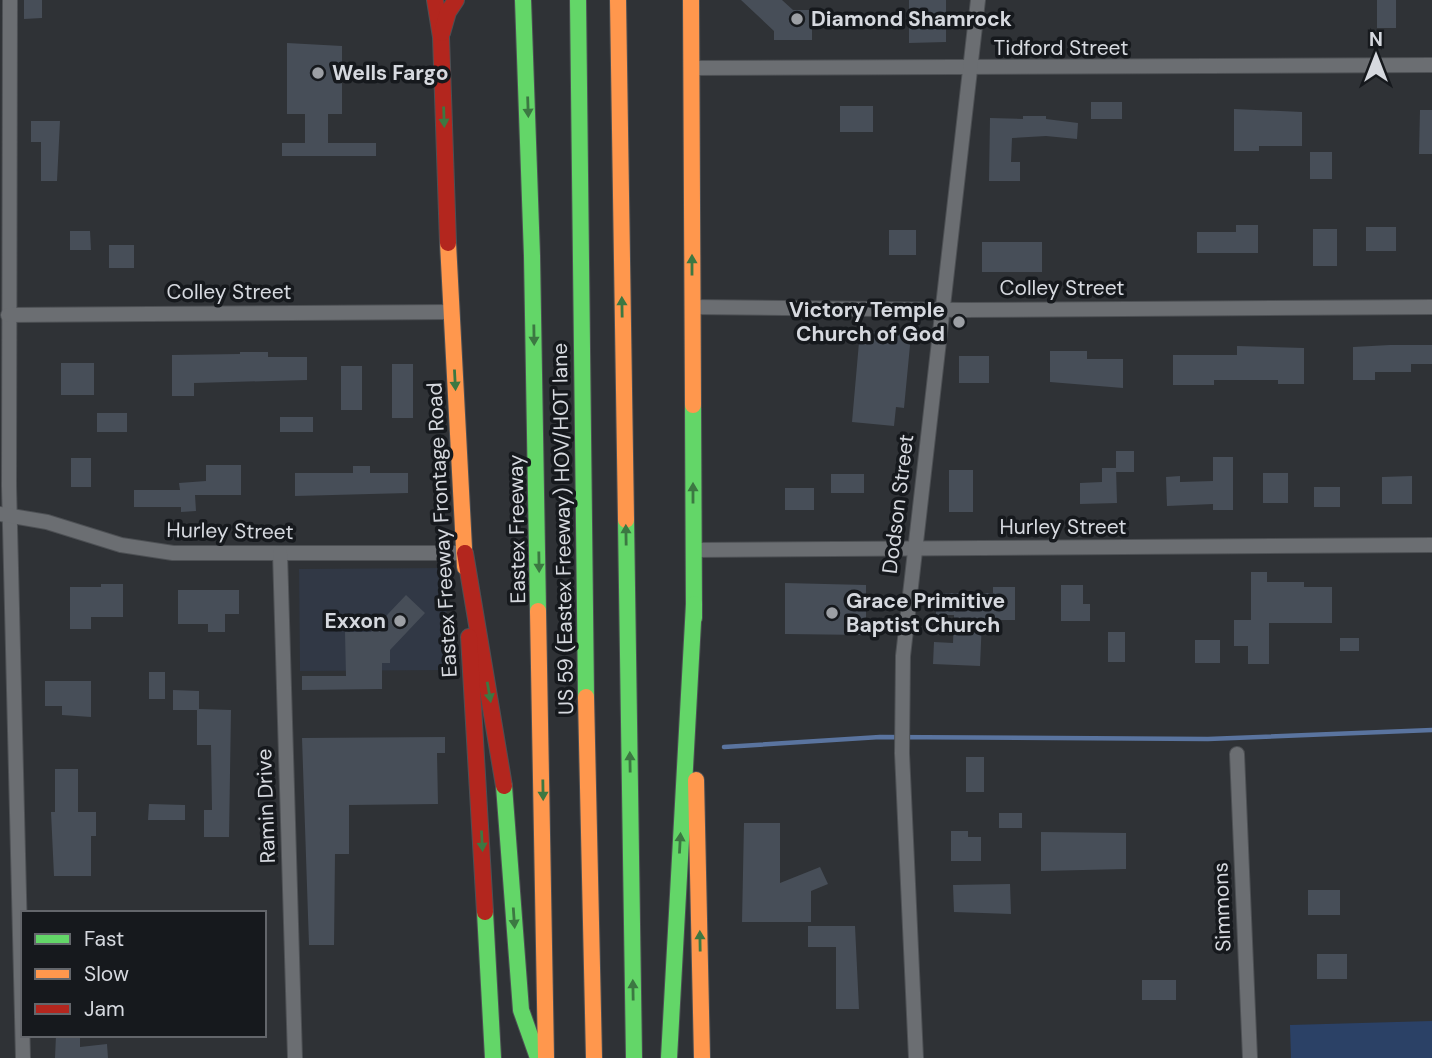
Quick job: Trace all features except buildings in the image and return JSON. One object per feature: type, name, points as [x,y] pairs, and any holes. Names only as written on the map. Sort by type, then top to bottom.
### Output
[{"type":"main road","points":[[441,37],[448,12],[456,0]]},
{"type":"main road","name":"Eastex Freeway","points":[[523,0],[543,760],[546,1058]]},
{"type":"main road","points":[[563,0],[572,37]]},
{"type":"main road","name":"US 59 (Eastex Freeway) HOV/HOT lane","points":[[578,0],[572,37],[582,365],[594,1058]]},
{"type":"main road","points":[[618,0],[634,1058]]},
{"type":"main road","points":[[687,3],[691,68],[694,604],[702,1058]]},
{"type":"main road","name":"Eastex Freeway Frontage Road","points":[[433,4],[441,37],[451,312],[493,1058]]},
{"type":"main road","points":[[465,553],[503,771],[521,1010],[538,1058]]},
{"type":"main road","points":[[669,1058],[694,604]]},
{"type":"street","points":[[10,0],[5,514],[21,998]]},
{"type":"street","name":"Dodson Street","points":[[916,1058],[902,753],[903,656],[913,548],[944,310],[978,0]]},
{"type":"street","name":"Tidford Street","points":[[691,68],[970,69],[1432,65]]},
{"type":"street","name":"Colley Street","points":[[692,307],[944,310],[1432,307]]},
{"type":"street","name":"Colley Street","points":[[8,315],[451,312]]},
{"type":"street","name":"Hurley Street","points":[[5,514],[147,550],[465,553]]},
{"type":"street","name":"Hurley Street","points":[[694,550],[1432,545]]},
{"type":"street","name":"Ramin Drive","points":[[280,553],[295,1058]]},
{"type":"street","name":"Simmons","points":[[1237,754],[1250,1058]]},
{"type":"street","points":[[22,1037],[23,1058]]},
{"type":"shaded area","points":[[446,568],[447,670],[300,671],[299,569]]},
{"type":"shaded area","points":[[1432,1021],[1432,1058],[1291,1058],[1290,1025]]},
{"type":"waterway","points":[[724,747],[880,737],[1208,739],[1432,730]]},
{"type":"traffic: fast","points":[[523,0],[532,256],[538,611]]},
{"type":"traffic: fast","points":[[578,0],[586,697]]},
{"type":"traffic: fast","points":[[693,405],[694,618]]},
{"type":"traffic: fast","points":[[626,520],[634,1058]]},
{"type":"traffic: fast","points":[[669,1058],[694,604]]},
{"type":"traffic: fast","points":[[504,786],[521,1010],[538,1058]]},
{"type":"traffic: fast","points":[[485,912],[493,1058]]},
{"type":"traffic: slow","points":[[618,0],[626,520]]},
{"type":"traffic: slow","points":[[691,0],[693,405]]},
{"type":"traffic: slow","points":[[448,243],[465,567]]},
{"type":"traffic: slow","points":[[538,611],[546,1058]]},
{"type":"traffic: slow","points":[[586,697],[594,1058]]},
{"type":"traffic: slow","points":[[696,780],[702,1058]]},
{"type":"traffic: jam","points":[[435,0],[441,37],[448,243]]},
{"type":"traffic: jam","points":[[442,33],[448,12],[456,0]]},
{"type":"traffic: jam","points":[[465,553],[504,786]]},
{"type":"traffic: jam","points":[[469,637],[485,912]]},
{"type":"place","name":"Diamond Shamrock","points":[[797,19]]},
{"type":"place","name":"Wells Fargo","points":[[318,73]]},
{"type":"place","name":"Victory Temple Church of God","points":[[959,322]]},
{"type":"place","name":"Grace Primitive Baptist Church","points":[[832,613]]},
{"type":"place","name":"Exxon","points":[[400,621]]}]
